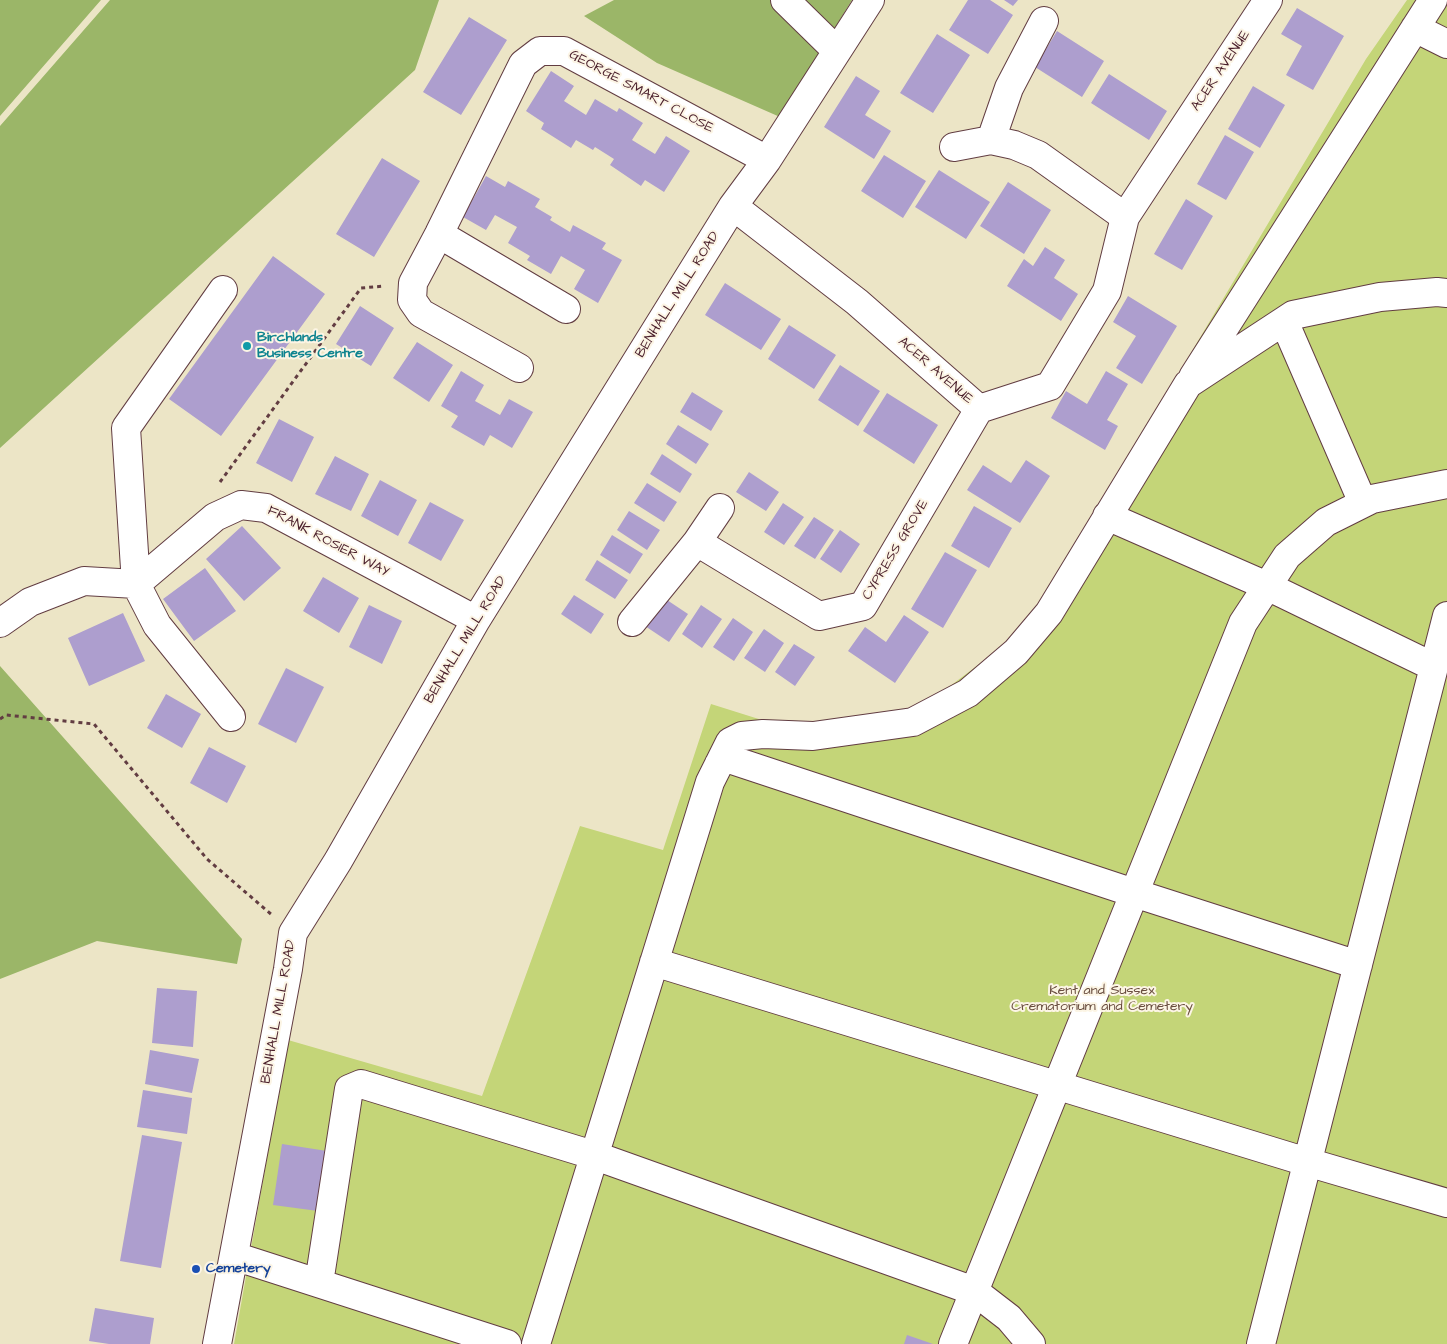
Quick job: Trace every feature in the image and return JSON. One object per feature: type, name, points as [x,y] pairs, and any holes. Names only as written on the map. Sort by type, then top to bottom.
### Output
[{"type":"street","points":[[785,0],[837,51]]},
{"type":"street","name":"BENHALL MILL ROAD","points":[[217,1344],[293,933],[338,861],[476,620],[733,206],[767,160],[870,0]]},
{"type":"street","name":"ACER AVENUE","points":[[733,206],[857,302],[979,409],[1050,386],[1107,291],[1125,217],[1268,0]]},
{"type":"street","points":[[536,1344],[710,782],[730,742],[742,736],[763,734],[813,736],[913,722],[968,693],[1016,652],[1048,613],[1188,384],[1433,0]]},
{"type":"street","points":[[991,140],[1009,88],[1044,21]]},
{"type":"street","points":[[1415,28],[1447,44]]},
{"type":"street","name":"GEORGE SMART CLOSE","points":[[413,282],[439,234],[523,64],[540,51],[564,51],[767,160]]},
{"type":"street","points":[[954,147],[991,140],[1014,145],[1038,154],[1125,217]]},
{"type":"street","points":[[439,234],[566,309]]},
{"type":"street","points":[[413,282],[412,300],[422,313],[519,368]]},
{"type":"street","points":[[223,290],[126,428],[136,584],[157,624],[231,717]]},
{"type":"street","points":[[1188,384],[1293,315],[1380,297],[1437,292],[1447,293]]},
{"type":"street","points":[[1284,321],[1363,503]]},
{"type":"street","name":"CYPRESS GROVE","points":[[697,542],[818,616],[863,606],[979,409]]},
{"type":"street","points":[[953,1344],[1243,623],[1287,556],[1326,522],[1372,499],[1447,484]]},
{"type":"street","name":"FRANK ROSIER WAY","points":[[136,584],[215,517],[241,505],[266,508],[476,620]]},
{"type":"street","points":[[632,622],[697,542],[720,508]]},
{"type":"street","points":[[1107,516],[1267,586],[1434,667]]},
{"type":"street","points":[[0,623],[30,602],[84,581],[136,584]]},
{"type":"street","points":[[1261,1344],[1447,616]]},
{"type":"street","points":[[719,764],[726,758],[1358,965]]},
{"type":"street","points":[[654,962],[1447,1203]]},
{"type":"street","points":[[319,1283],[349,1089],[361,1084],[593,1155],[974,1291],[1009,1318],[1031,1344]]},
{"type":"street","points":[[234,1256],[508,1344]]},
{"type":"path","points":[[215,517],[220,481],[360,288],[413,282]]},
{"type":"path","points":[[0,719],[6,715],[94,724],[207,859],[293,933]]},
{"type":"green space","points":[[0,0],[101,0],[0,116]]},
{"type":"green space","points":[[110,0],[439,0],[415,70],[0,448],[0,126]]},
{"type":"green space","points":[[614,0],[852,0],[780,117],[657,63],[584,16]]},
{"type":"green space","name":"Kent and Sussex Crematorium and Cemetery","points":[[1407,0],[1447,0],[1447,1344],[234,1344],[288,1040],[482,1096],[580,826],[663,850],[711,704],[781,726],[921,708],[1027,628],[1366,59]]},
{"type":"green space","points":[[0,666],[242,939],[237,964],[97,941],[0,979]]},
{"type":"building","points":[[968,0],[990,0],[1013,15],[988,54],[949,30]]},
{"type":"building","points":[[1004,0],[1018,0],[1013,6]]},
{"type":"building","points":[[1297,8],[1344,36],[1313,90],[1286,75],[1302,46],[1281,34]]},
{"type":"building","points":[[469,17],[507,40],[461,115],[423,92]]},
{"type":"building","points":[[1057,31],[1104,61],[1082,97],[1035,67]]},
{"type":"building","points":[[937,34],[970,55],[933,113],[900,93]]},
{"type":"building","points":[[551,71],[574,86],[564,101],[586,115],[595,99],[617,112],[619,108],[643,123],[632,140],[655,154],[666,136],[690,151],[664,192],[645,180],[641,186],[610,165],[614,159],[595,147],[593,150],[576,140],[571,148],[541,129],[544,123],[526,111]]},
{"type":"building","points":[[1109,74],[1167,111],[1149,140],[1091,103]]},
{"type":"building","points":[[856,76],[880,91],[865,115],[891,131],[874,159],[824,127]]},
{"type":"building","points":[[1253,86],[1285,105],[1260,148],[1228,129]]},
{"type":"building","points":[[1225,135],[1254,152],[1226,200],[1197,184]]},
{"type":"building","points":[[884,155],[926,181],[903,218],[861,191]]},
{"type":"building","points":[[382,158],[420,181],[374,257],[336,234]]},
{"type":"building","points":[[939,170],[990,202],[966,239],[915,207]]},
{"type":"building","points":[[486,176],[505,187],[508,181],[540,199],[535,207],[552,217],[550,220],[570,232],[573,225],[606,243],[602,249],[622,260],[598,303],[574,289],[585,270],[561,256],[551,274],[527,260],[530,256],[508,243],[517,227],[495,215],[486,230],[463,217]]},
{"type":"building","points":[[1008,182],[1051,210],[1024,254],[980,226]]},
{"type":"building","points":[[1186,199],[1213,216],[1182,270],[1154,254]]},
{"type":"building","points":[[1045,247],[1065,260],[1054,278],[1078,294],[1061,321],[1007,286],[1024,259],[1033,266]]},
{"type":"building","name":"Birchlands Business Centre","points":[[273,256],[325,294],[221,436],[169,399]]},
{"type":"building","points":[[725,283],[781,319],[761,350],[705,315]]},
{"type":"building","points":[[1128,296],[1177,326],[1142,384],[1116,368],[1136,336],[1113,322]]},
{"type":"building","points":[[360,306],[394,328],[371,366],[336,344]]},
{"type":"building","points":[[789,325],[836,355],[814,389],[768,359]]},
{"type":"building","points":[[417,342],[453,365],[429,402],[393,378]]},
{"type":"building","points":[[840,365],[880,391],[858,426],[818,400]]},
{"type":"building","points":[[461,371],[484,385],[475,401],[500,415],[509,399],[533,412],[512,448],[490,435],[484,446],[451,427],[458,416],[441,406]]},
{"type":"building","points":[[1106,371],[1128,384],[1107,420],[1118,426],[1105,450],[1051,418],[1066,391],[1087,404]]},
{"type":"building","points":[[692,392],[723,411],[711,431],[680,412]]},
{"type":"building","points":[[887,393],[938,425],[914,464],[863,431]]},
{"type":"building","points":[[279,419],[314,437],[292,482],[256,463]]},
{"type":"building","points":[[678,425],[709,444],[696,464],[666,444]]},
{"type":"building","points":[[662,454],[692,474],[680,493],[650,474]]},
{"type":"building","points":[[335,456],[369,474],[351,511],[315,494]]},
{"type":"building","points":[[1026,460],[1050,476],[1020,523],[967,490],[983,465],[1011,483]]},
{"type":"building","points":[[749,472],[779,492],[766,511],[736,492]]},
{"type":"building","points":[[380,480],[417,500],[398,536],[361,516]]},
{"type":"building","points":[[647,483],[677,502],[664,522],[634,503]]},
{"type":"building","points":[[430,502],[464,520],[441,561],[408,543]]},
{"type":"building","points":[[783,503],[804,517],[784,545],[764,532]]},
{"type":"building","points":[[974,506],[1012,528],[989,568],[951,546]]},
{"type":"building","points":[[629,511],[660,530],[647,550],[617,530]]},
{"type":"building","points":[[814,517],[834,530],[815,559],[794,546]]},
{"type":"building","points":[[242,526],[281,568],[244,601],[206,559]]},
{"type":"building","points":[[840,530],[860,544],[841,573],[820,559]]},
{"type":"building","points":[[612,535],[643,554],[630,574],[600,555]]},
{"type":"building","points":[[945,552],[977,570],[943,628],[911,609]]},
{"type":"building","points":[[597,560],[628,580],[615,599],[585,580]]},
{"type":"building","points":[[205,568],[236,611],[194,641],[163,599]]},
{"type":"building","points":[[323,577],[359,598],[339,633],[303,611]]},
{"type":"building","points":[[574,595],[604,614],[591,634],[561,614]]},
{"type":"building","points":[[661,596],[688,614],[669,642],[642,624]]},
{"type":"building","points":[[369,605],[402,621],[382,664],[349,647]]},
{"type":"building","points":[[701,605],[722,619],[702,648],[682,634]]},
{"type":"building","points":[[123,613],[145,661],[89,686],[68,638]]},
{"type":"building","points":[[904,615],[929,632],[895,683],[848,651],[865,627],[886,642]]},
{"type":"building","points":[[733,618],[753,632],[734,661],[713,647]]},
{"type":"building","points":[[764,629],[784,643],[765,672],[744,658]]},
{"type":"building","points":[[794,644],[815,657],[795,686],[775,672]]},
{"type":"building","points":[[286,668],[324,687],[296,743],[258,724]]},
{"type":"building","points":[[166,694],[201,714],[182,748],[147,728]]},
{"type":"building","points":[[209,747],[246,766],[227,803],[190,783]]},
{"type":"building","points":[[157,988],[197,991],[193,1047],[152,1043]]},
{"type":"building","points":[[150,1050],[199,1059],[192,1093],[145,1084]]},
{"type":"building","points":[[143,1090],[192,1098],[187,1134],[137,1127]]},
{"type":"building","points":[[142,1135],[182,1142],[161,1268],[120,1261]]},
{"type":"building","points":[[282,1144],[327,1151],[318,1211],[273,1205]]},
{"type":"building","points":[[95,1308],[154,1318],[150,1344],[109,1344],[89,1341]]},
{"type":"building","points":[[907,1335],[933,1344],[904,1344]]},
{"type":"place","name":"Birchlands Business Centre","points":[[247,346]]},
{"type":"place","name":"Cemetery","points":[[196,1269]]}]
